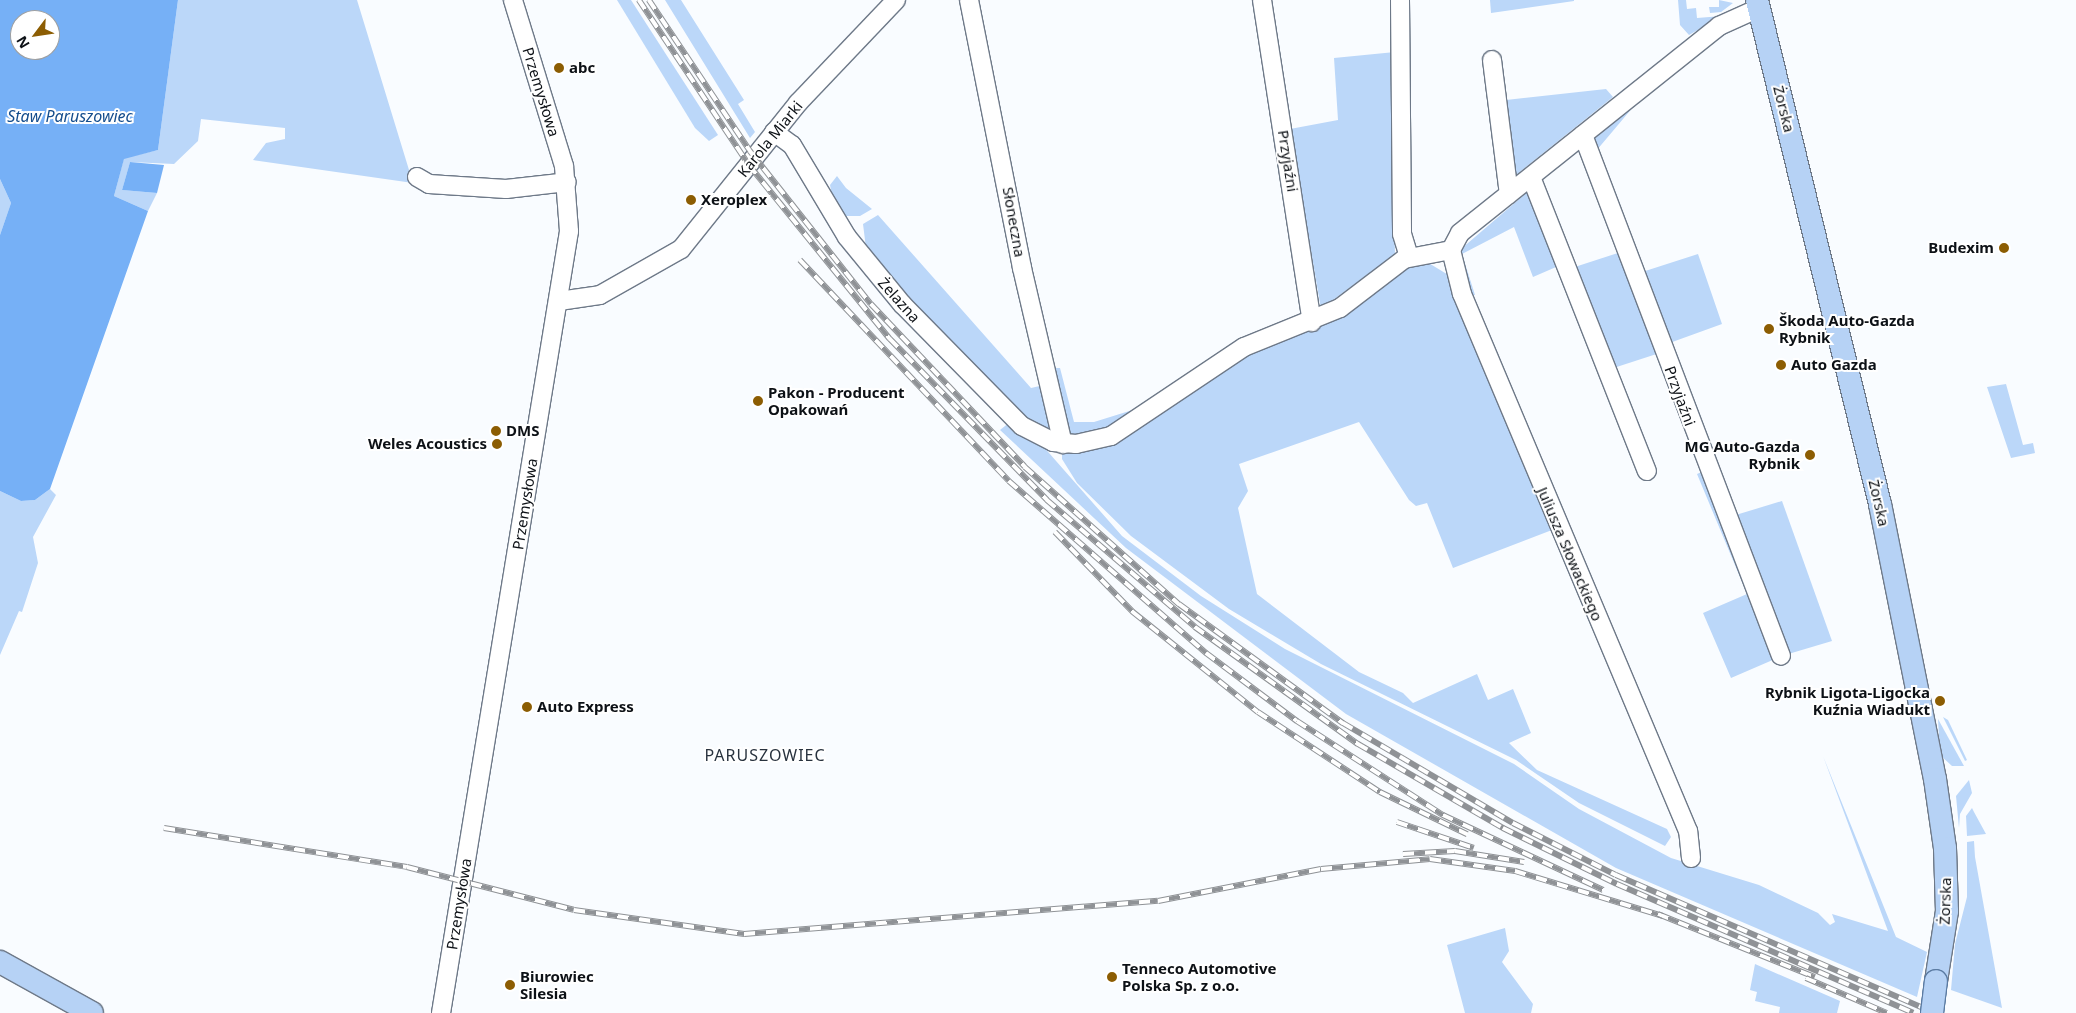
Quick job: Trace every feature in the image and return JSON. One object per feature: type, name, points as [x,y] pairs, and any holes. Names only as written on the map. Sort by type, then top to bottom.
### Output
[{"type":"main road","name":"Żorska","points":[[1758,4],[1882,513],[1938,798],[1947,911],[1932,1013]]},
{"type":"main road","points":[[1,965],[92,1013]]},
{"type":"street","name":"Przemysłowa","points":[[441,1013],[569,231],[567,182],[513,0]]},
{"type":"street","name":"Karola Miarki","points":[[559,301],[590,299],[678,252],[774,132],[896,0]]},
{"type":"street","name":"Przyjaźni","points":[[1262,0],[1312,322]]},
{"type":"street","points":[[1400,0],[1402,234],[1409,257]]},
{"type":"street","name":"Słoneczna","points":[[974,1],[1022,268],[1058,443]]},
{"type":"street","points":[[1058,443],[1112,436],[1244,347],[1312,322],[1351,301],[1409,257],[1451,250],[1460,233],[1726,21],[1758,4]]},
{"type":"street","points":[[1492,60],[1509,194]]},
{"type":"street","name":"Żelazna","points":[[774,132],[792,145],[847,237],[902,304],[1022,426],[1058,443]]},
{"type":"street","name":"Przyjaźni","points":[[1583,135],[1781,656]]},
{"type":"street","points":[[1531,177],[1647,472]]},
{"type":"street","points":[[417,178],[429,184],[506,189],[567,182]]},
{"type":"street","name":"Juliusza Słowackiego","points":[[1451,250],[1462,294],[1688,831],[1691,858]]},
{"type":"shaded area","points":[[178,0],[357,0],[413,183],[253,160],[266,143],[285,139],[285,128],[201,119],[198,141],[174,164],[130,162],[122,190],[157,193],[148,211],[114,196],[124,158],[158,150]]},
{"type":"shaded area","points":[[617,0],[631,0],[718,135],[709,141],[695,128]]},
{"type":"shaded area","points":[[665,0],[681,0],[744,100],[738,104],[755,132],[750,138]]},
{"type":"shaded area","points":[[1490,0],[1574,0],[1574,1],[1491,13]]},
{"type":"shaded area","points":[[1678,0],[1686,0],[1687,9],[1696,8],[1697,18],[1722,16],[1689,35],[1680,25]]},
{"type":"shaded area","points":[[1719,0],[1733,3],[1721,12],[1710,13],[1709,7],[1719,7]]},
{"type":"shaded area","points":[[1395,52],[1398,100],[1391,111],[1395,254],[1321,309],[1290,129],[1338,120],[1334,58]]},
{"type":"shaded area","points":[[1606,89],[1613,97],[1516,175],[1510,174],[1506,100]]},
{"type":"shaded area","points":[[1634,106],[1596,151],[1639,273],[1698,254],[1722,324],[1664,345],[1593,146],[1593,138]]},
{"type":"shaded area","points":[[837,176],[846,188],[872,209],[860,216],[846,216],[832,195],[830,185]]},
{"type":"shaded area","points":[[0,179],[11,203],[0,235]]},
{"type":"shaded area","points":[[1532,188],[1563,264],[1533,277],[1514,227],[1462,254],[1475,295],[1471,295],[1459,266],[1461,249]]},
{"type":"shaded area","points":[[878,215],[1031,388],[1044,385],[1055,431],[1050,436],[1028,423],[939,332],[866,248],[863,224]]},
{"type":"shaded area","points":[[1624,251],[1657,354],[1605,371],[1572,268]]},
{"type":"shaded area","points":[[1427,262],[1450,276],[1552,530],[1453,568],[1427,503],[1416,506],[1409,500],[1359,422],[1239,464],[1248,491],[1238,508],[1257,594],[1359,672],[1403,693],[1413,703],[1477,674],[1488,700],[1513,689],[1531,733],[1509,743],[1537,770],[1667,829],[1671,837],[1665,846],[1579,803],[1516,760],[1321,664],[1229,609],[1131,536],[1077,483],[1062,459],[1062,452],[1398,269]]},
{"type":"shaded area","points":[[1054,368],[1060,368],[1074,422],[1094,422],[1139,408],[1094,438],[1068,435]]},
{"type":"shaded area","points":[[2006,384],[2023,445],[2033,443],[2035,453],[2011,458],[1987,387]]},
{"type":"shaded area","points":[[1010,422],[1042,445],[1122,536],[1201,596],[1285,649],[1514,764],[1579,809],[1671,858],[1759,885],[1818,913],[1830,925],[1835,922],[1832,914],[1888,931],[1823,756],[1896,937],[1927,952],[1917,997],[1616,868],[1346,714],[1126,548],[1000,430]]},
{"type":"shaded area","points":[[1704,471],[1775,659],[1731,678],[1703,613],[1747,594],[1697,474]]},
{"type":"shaded area","points":[[50,489],[56,495],[33,537],[38,563],[22,612],[19,611],[0,655],[0,491],[21,501],[35,500]]},
{"type":"shaded area","points":[[1782,501],[1832,641],[1785,655],[1729,517]]},
{"type":"shaded area","points":[[1943,717],[1948,720],[1967,760],[1965,761]]},
{"type":"shaded area","points":[[1938,719],[1964,766],[1952,766],[1940,755]]},
{"type":"shaded area","points":[[1969,780],[1972,793],[1960,814],[1959,828],[1956,796]]},
{"type":"shaded area","points":[[1972,808],[1986,834],[1967,836],[1966,816]]},
{"type":"shaded area","points":[[1974,841],[1975,857],[2002,1008],[1951,990],[1955,944],[1967,897],[1967,842]]},
{"type":"shaded area","points":[[1505,928],[1509,951],[1502,962],[1533,1004],[1531,1013],[1465,1013],[1447,945]]},
{"type":"shaded area","points":[[1755,964],[1840,1001],[1837,1013],[1779,1013],[1780,1007],[1755,1001],[1757,992],[1750,990]]},
{"type":"water","name":"Staw Paruszowiec","points":[[0,0],[178,0],[158,150],[124,159],[114,196],[148,211],[50,489],[35,500],[21,501],[0,491],[0,235],[11,203],[0,179]]},
{"type":"water","points":[[130,162],[164,165],[157,193],[122,190]]},
{"type":"railway","points":[[639,0],[749,165],[890,339],[1047,500],[1195,627],[1358,744],[1503,828],[1617,884],[1913,1013]]},
{"type":"railway","points":[[649,0],[750,151],[871,304],[1025,467],[1179,604],[1343,723],[1513,823],[1616,875],[1935,1013]]},
{"type":"railway","points":[[800,260],[1009,481],[1206,653],[1297,721],[1443,815],[1603,890]]},
{"type":"railway","points":[[1055,532],[1133,612],[1258,712],[1380,792],[1467,834]]},
{"type":"railway","points":[[1397,822],[1474,848]]},
{"type":"railway","points":[[164,828],[407,867],[574,910],[744,934],[1158,901],[1321,869],[1430,859],[1515,871],[1663,916]]},
{"type":"railway","points":[[1403,854],[1455,851],[1524,862]]},
{"type":"railway","points":[[1658,914],[1815,977]]},
{"type":"railway","points":[[1806,978],[1887,1013]]},
{"type":"place","name":"abc","points":[[559,68]]},
{"type":"place","name":"Xeroplex","points":[[691,200]]},
{"type":"place","name":"Budexim","points":[[2004,248]]},
{"type":"place","name":"Škoda Auto-Gazda Rybnik","points":[[1769,329]]},
{"type":"place","name":"Auto Gazda","points":[[1781,365]]},
{"type":"place","name":"Pakon - Producent Opakowań","points":[[758,401]]},
{"type":"place","name":"DMS","points":[[496,431]]},
{"type":"place","name":"Weles Acoustics","points":[[497,444]]},
{"type":"place","name":"MG Auto-Gazda Rybnik","points":[[1810,455]]},
{"type":"place","name":"Rybnik Ligota-Ligocka Kuźnia Wiadukt","points":[[1940,701]]},
{"type":"place","name":"Auto Express","points":[[527,707]]},
{"type":"place","name":"Tenneco Automotive Polska Sp. z o.o.","points":[[1112,977]]},
{"type":"place","name":"Biurowiec Silesia","points":[[510,985]]},
{"type":"district","name":"PARUSZOWIEC","points":[[765,755]]}]
